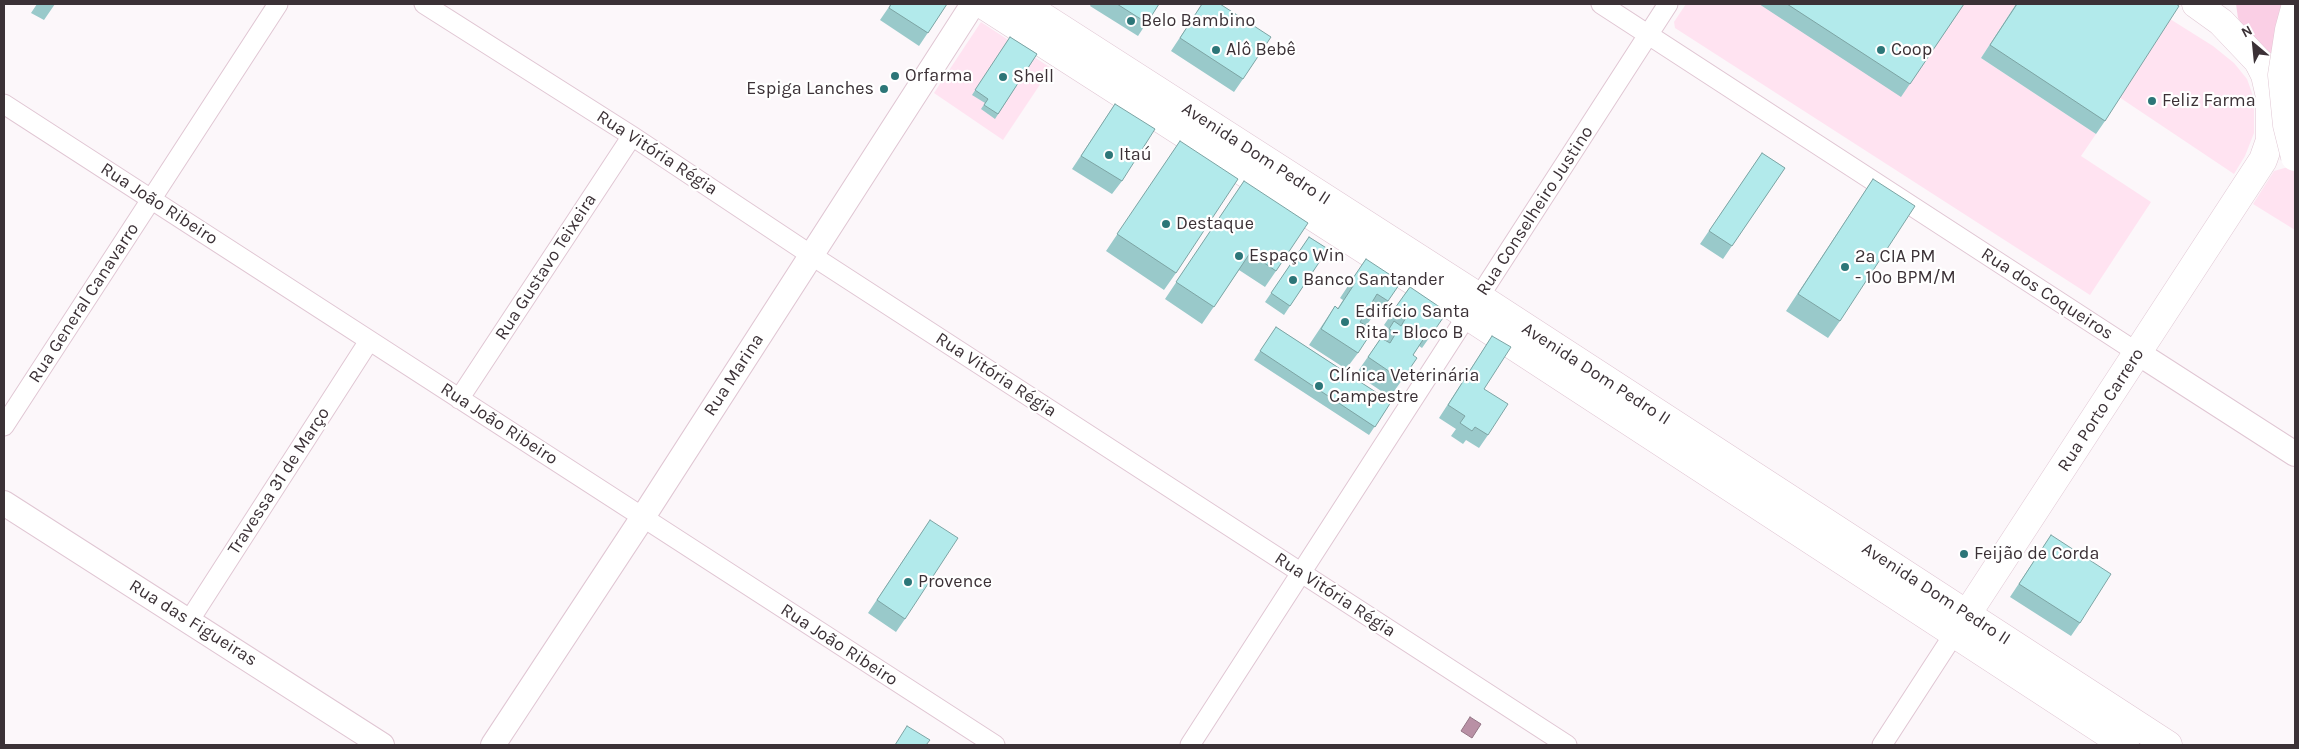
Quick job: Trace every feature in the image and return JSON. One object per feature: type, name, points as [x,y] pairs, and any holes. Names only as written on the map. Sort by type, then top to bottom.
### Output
[{"type":"main road","name":"Avenida Dom Pedro II","points":[[982,4],[1474,307]]},
{"type":"main road","name":"Avenida Dom Pedro II","points":[[1023,4],[1474,307],[1960,624],[2161,741],[2192,745]]},
{"type":"main road","points":[[2196,4],[2219,13],[2258,61],[2295,92]]},
{"type":"main road","points":[[2295,8],[2289,30],[2282,75],[2288,125],[2295,157]]},
{"type":"main road","name":"Rua Porto Carrero","points":[[1960,624],[2138,353],[2268,150],[2270,97],[2258,61]]},
{"type":"main road","name":"Avenida Dom Pedro II","points":[[1960,624],[2125,745]]},
{"type":"street","name":"Rua General Canavarro","points":[[4,426],[278,4]]},
{"type":"street","name":"Rua Vitória Régia","points":[[424,4],[632,136],[811,255],[1567,745]]},
{"type":"street","name":"Rua Marina","points":[[492,745],[643,517],[973,4]]},
{"type":"street","name":"Rua dos Coqueiros","points":[[1601,4],[2295,454]]},
{"type":"street","name":"Rua Conselheiro Justino","points":[[1190,745],[1668,4]]},
{"type":"street","name":"Rua João Ribeiro","points":[[4,104],[995,745]]},
{"type":"street","name":"Rua Gustavo Teixeira","points":[[459,399],[632,136]]},
{"type":"street","name":"Travessa 31 de Março","points":[[190,621],[369,341]]},
{"type":"street","name":"Rua das Figueiras","points":[[4,503],[382,745]]},
{"type":"street","name":"Rua Porto Carrero","points":[[1882,745],[1960,624]]},
{"type":"shaded area","points":[[1686,4],[2016,4],[1981,58],[2096,134],[2081,156],[2151,202],[2090,295],[1675,28],[1674,22]]},
{"type":"shaded area","points":[[2236,4],[2295,4],[2275,58],[2243,27],[2238,18]]},
{"type":"shaded area","points":[[2170,19],[2213,46],[2234,63],[2247,79],[2254,100],[2254,133],[2245,156],[2234,174],[2119,97]]},
{"type":"shaded area","points":[[981,22],[1051,68],[1003,140],[934,93]]},
{"type":"shaded area","points":[[2295,165],[2295,230],[2253,204],[2274,171]]},
{"type":"shaded area","points":[[1470,717],[1481,724],[1472,738],[1461,731]]},
{"type":"building","points":[[891,4],[947,4],[928,33],[889,8]]},
{"type":"building","points":[[1117,4],[1159,4],[1147,23]]},
{"type":"building","name":"Alô Bebê","points":[[1202,4],[1220,4],[1271,37],[1243,79],[1180,38]]},
{"type":"building","name":"Coop","points":[[1787,4],[1964,4],[1910,84]]},
{"type":"building","points":[[2017,4],[2176,4],[2179,6],[2105,121],[1990,45]]},
{"type":"building","name":"Shell","points":[[1010,37],[1037,54],[998,114],[984,105],[988,99],[975,90]]},
{"type":"building","name":"Itaú","points":[[1115,104],[1155,129],[1122,181],[1081,156]]},
{"type":"building","name":"Destaque","points":[[1180,141],[1238,179],[1176,273],[1117,234]]},
{"type":"building","points":[[1762,153],[1785,168],[1732,246],[1709,231]]},
{"type":"building","name":"2ª CIA PM - 10º BPM/M","points":[[1873,179],[1915,206],[1840,321],[1798,294]]},
{"type":"building","name":"Espaço Win","points":[[1244,181],[1308,223],[1276,271],[1250,253],[1214,307],[1176,282]]},
{"type":"building","name":"Banco Santander","points":[[1309,237],[1328,249],[1290,306],[1271,293]]},
{"type":"building","name":"Edifício Santa Rita - Bloco B","points":[[1366,259],[1401,282],[1388,301],[1377,294],[1371,304],[1378,308],[1373,316],[1366,312],[1360,322],[1373,330],[1358,353],[1321,329],[1335,306],[1338,309],[1355,283],[1351,281]]},
{"type":"building","points":[[1410,287],[1447,312],[1434,331],[1430,329],[1413,355],[1417,358],[1402,380],[1368,357],[1381,338],[1390,343],[1396,333],[1389,329],[1394,321],[1401,326],[1407,316],[1395,308]]},
{"type":"building","name":"Clínica Veterinária Campestre","points":[[1276,327],[1391,402],[1375,427],[1260,351]]},
{"type":"building","points":[[1492,336],[1511,347],[1484,389],[1508,404],[1488,435],[1475,427],[1472,431],[1460,423],[1465,416],[1448,405]]},
{"type":"building","name":"Provence","points":[[930,520],[958,538],[905,619],[877,600]]},
{"type":"building","points":[[2051,535],[2111,574],[2080,623],[2019,584]]},
{"type":"building","points":[[907,726],[930,740],[926,745],[895,745]]},
{"type":"place","name":"Belo Bambino","points":[[1131,21]]},
{"type":"place","name":"Alô Bebê","points":[[1216,50]]},
{"type":"place","name":"Coop","points":[[1881,50]]},
{"type":"place","name":"Orfarma","points":[[895,76]]},
{"type":"place","name":"Shell","points":[[1003,77]]},
{"type":"place","name":"Espiga Lanches","points":[[884,89]]},
{"type":"place","name":"Feliz Farma","points":[[2152,101]]},
{"type":"place","name":"Itaú","points":[[1109,155]]},
{"type":"place","name":"Destaque","points":[[1166,224]]},
{"type":"place","name":"Espaço Win","points":[[1239,256]]},
{"type":"place","name":"2ª CIA PM - 10º BPM/M","points":[[1845,267]]},
{"type":"place","name":"Banco Santander","points":[[1293,280]]},
{"type":"place","name":"Edifício Santa Rita - Bloco B","points":[[1345,322]]},
{"type":"place","name":"Clínica Veterinária Campestre","points":[[1319,386]]},
{"type":"place","name":"Feijão de Corda","points":[[1964,554]]},
{"type":"place","name":"Provence","points":[[908,582]]}]
